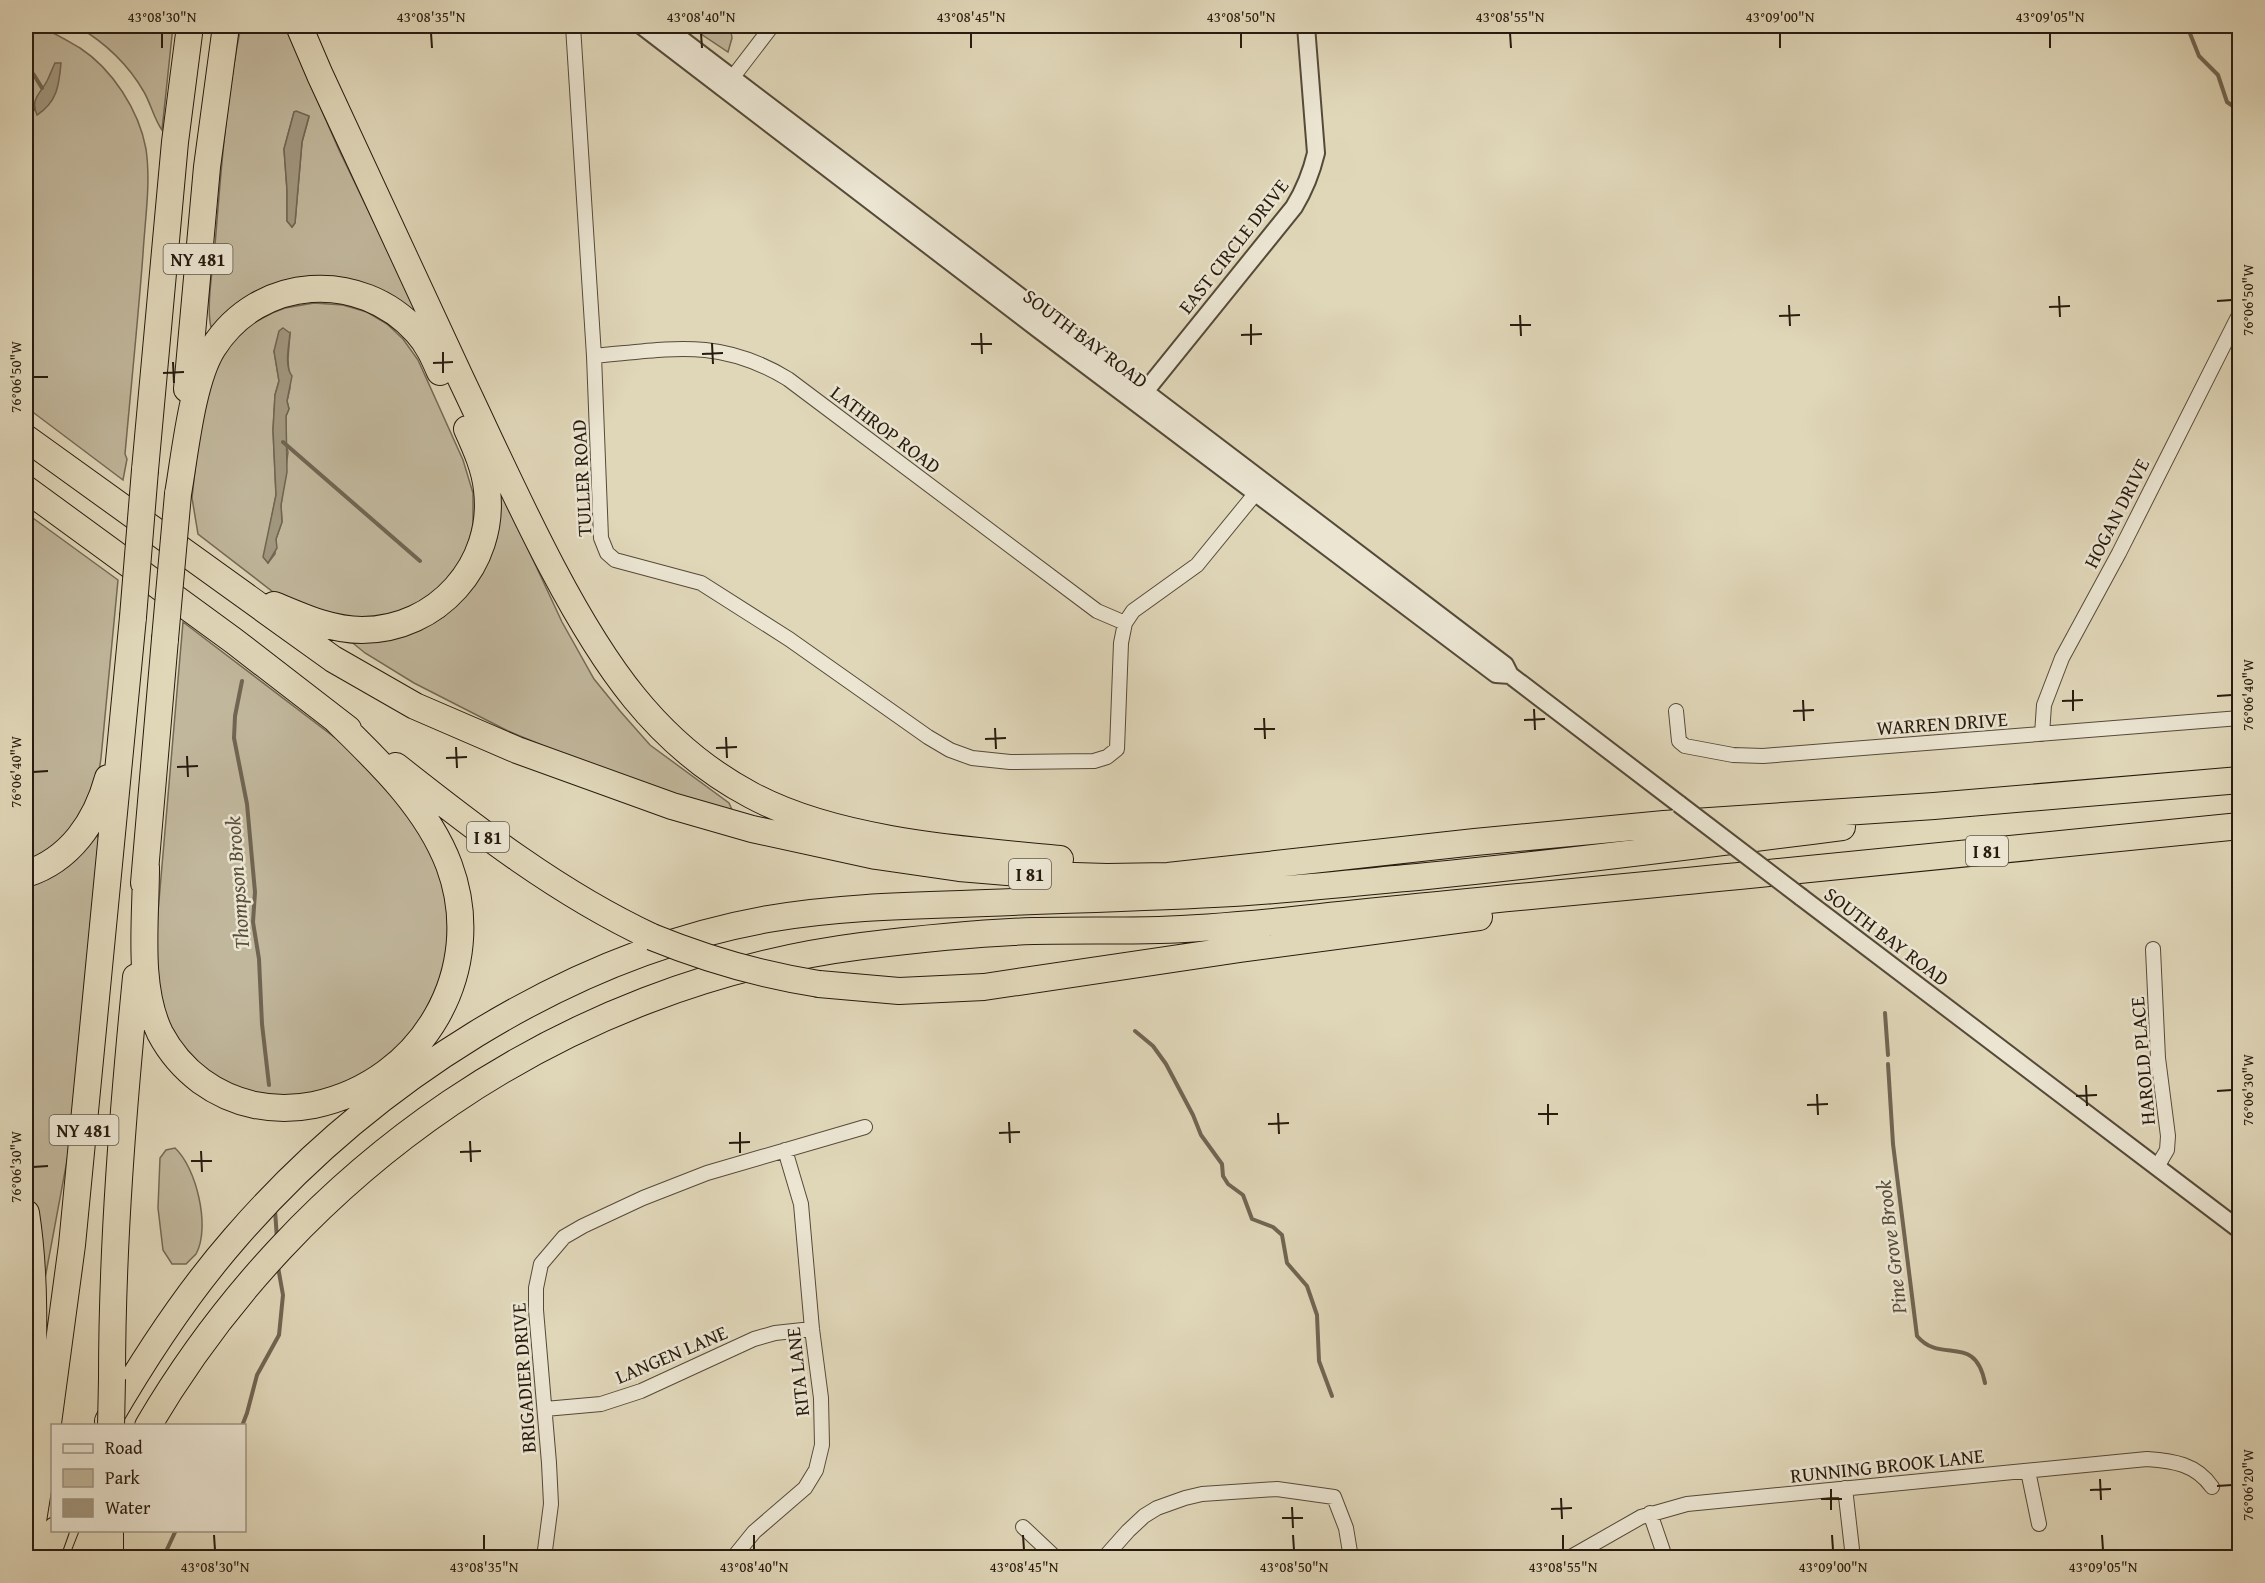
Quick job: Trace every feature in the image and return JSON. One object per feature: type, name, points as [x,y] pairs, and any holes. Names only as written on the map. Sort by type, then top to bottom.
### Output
[{"type":"highway","name":"NY 481","points":[[34,1557],[42,1462],[73,1234],[126,701],[175,142],[190,26]]},
{"type":"highway","name":"NY 481","points":[[111,1424],[113,1298],[120,1159],[207,167],[226,26]]},
{"type":"highway","points":[[299,26],[538,541],[602,656],[639,704],[667,734],[712,771],[753,797],[781,809],[839,827],[913,842],[992,853],[1209,872]]},
{"type":"highway","points":[[178,494],[197,391],[207,360],[222,335],[232,324],[259,305],[286,293],[301,290],[331,289],[361,294],[404,319],[427,345],[474,445],[487,490],[487,520],[481,549],[475,563],[455,590],[413,620],[387,628],[360,630],[332,627],[316,622],[264,601],[218,575]]},
{"type":"highway","name":"I 81","points":[[26,438],[333,659],[415,705],[517,750],[702,815],[834,848],[959,868],[1042,875],[1147,877],[1664,824],[1934,806],[2240,780]]},
{"type":"highway","name":"I 81","points":[[26,489],[208,622],[452,810],[538,873],[593,907],[652,937],[751,971],[819,984],[899,991],[984,987],[1218,952],[1535,909],[1734,877],[2240,826]]},
{"type":"highway","points":[[26,874],[54,861],[70,848],[87,828],[98,809],[126,701]]},
{"type":"highway","points":[[146,867],[145,966],[149,999],[156,1024],[167,1045],[182,1064],[198,1078],[220,1094],[235,1100],[252,1105],[281,1108],[308,1106],[339,1098],[363,1088],[388,1072],[411,1051],[425,1034],[449,991],[459,952],[458,898],[448,863],[427,823],[391,776],[335,718]]},
{"type":"highway","points":[[107,1424],[142,1364],[218,1257],[254,1216],[305,1165],[358,1118],[453,1050],[530,1005],[576,981],[667,945],[753,922],[859,908],[1232,893],[1313,887],[1659,850],[2140,790]]},
{"type":"highway","points":[[149,1424],[188,1362],[246,1287],[304,1223],[403,1136],[474,1086],[515,1062],[604,1017],[664,992],[764,964],[840,949],[942,938],[1032,931],[1160,930],[1241,925],[1734,877]]},
{"type":"highway","points":[[26,1213],[33,1299],[34,1557]]},
{"type":"highway","points":[[34,1557],[54,1532]]},
{"type":"highway","points":[[83,1557],[93,1532]]},
{"type":"street","name":"TULLER ROAD","points":[[573,26],[594,356],[601,538],[607,553],[615,560],[701,583],[789,639],[928,737],[950,750],[972,758],[1010,762],[1094,761],[1103,759],[1117,749],[1121,644],[1125,623]]},
{"type":"street","name":"SOUTH BAY ROAD","points":[[642,26],[729,83]]},
{"type":"street","name":"SOUTH BAY ROAD","points":[[664,26],[729,83],[1038,329],[1141,397],[1506,665],[1510,675],[2240,1230]]},
{"type":"street","points":[[729,83],[772,26]]},
{"type":"street","name":"EAST CIRCLE DRIVE","points":[[1141,397],[1294,207],[1306,187],[1312,173],[1316,153],[1306,26]]},
{"type":"street","name":"HOGAN DRIVE","points":[[2043,734],[2044,705],[2062,658],[2119,553],[2240,313]]},
{"type":"street","name":"LATHROP ROAD","points":[[594,356],[684,348],[711,349],[742,356],[767,366],[797,386],[1097,611],[1125,623]]},
{"type":"street","name":"SOUTH BAY ROAD","points":[[1141,397],[1255,494],[1496,674],[1510,675]]},
{"type":"street","points":[[1125,623],[1133,611],[1197,565],[1255,494]]},
{"type":"street","name":"WARREN DRIVE","points":[[1676,711],[1679,741],[1685,746],[1732,755],[1763,756],[2240,717]]},
{"type":"street","name":"HAROLD PLACE","points":[[2153,949],[2158,1058],[2168,1136],[2168,1150],[2157,1167]]},
{"type":"street","name":"BRIGADIER DRIVE","points":[[544,1557],[551,1504],[536,1288],[541,1264],[549,1253],[564,1237],[643,1198],[706,1173],[865,1127]]},
{"type":"street","name":"RITA LANE","points":[[733,1557],[754,1532],[805,1488],[816,1470],[822,1445],[821,1398],[812,1329],[801,1204],[785,1150]]},
{"type":"street","name":"LANGEN LANE","points":[[545,1409],[601,1404],[641,1391],[754,1339],[775,1333],[812,1329]]},
{"type":"street","name":"RUNNING BROOK LANE","points":[[1569,1557],[1650,1513],[1687,1504],[2147,1459],[2172,1461],[2194,1468],[2212,1486]]},
{"type":"street","points":[[2028,1471],[2039,1524]]},
{"type":"street","points":[[1845,1488],[1853,1557]]},
{"type":"street","points":[[1104,1557],[1128,1531],[1157,1508],[1202,1494],[1277,1489],[1334,1497],[1346,1528],[1351,1557]]},
{"type":"street","points":[[1650,1513],[1664,1554]]},
{"type":"street","points":[[1023,1527],[1056,1557]]},
{"type":"green space","points":[[26,26],[47,30],[61,37],[80,48],[103,67],[130,105],[146,149],[147,201],[125,454],[127,459],[123,480],[26,407]]},
{"type":"green space","points":[[77,26],[173,26],[162,130],[144,92],[131,72],[97,39]]},
{"type":"green space","points":[[241,26],[285,26],[339,150],[426,330],[343,284],[215,329],[211,327],[210,287],[225,135],[231,80]],"holes":[[[294,112],[309,117],[302,142],[295,223],[292,227],[287,221],[284,149]]]},
{"type":"green space","points":[[689,26],[730,26],[732,38],[728,52]]},
{"type":"green space","points":[[314,303],[343,305],[367,312],[387,324],[403,339],[418,360],[463,460],[473,493],[473,526],[465,555],[436,595],[406,613],[346,623],[277,595],[198,534],[192,498],[202,404],[225,348],[248,326],[285,308]],"holes":[[[290,333],[288,359],[290,388],[285,442],[288,452],[281,505],[282,522],[276,539],[275,554],[268,563],[264,557],[276,495],[273,430],[275,395],[279,381],[274,351]]]},
{"type":"green space","points":[[502,493],[562,622],[594,679],[650,745],[729,803],[733,812],[630,782],[508,731],[414,683],[365,653],[342,634],[412,629],[436,621],[460,599],[499,494]]},
{"type":"green space","points":[[26,513],[118,580],[96,792],[75,831],[26,867]]},
{"type":"green space","points":[[183,622],[363,759],[427,840],[448,895],[447,966],[412,1039],[350,1085],[279,1100],[215,1081],[168,1033],[153,970]]},
{"type":"green space","points":[[94,835],[100,838],[77,1107],[44,1284],[38,1224],[26,1172],[26,885]]},
{"type":"green space","points":[[175,1148],[183,1157],[195,1183],[201,1214],[200,1242],[196,1254],[186,1264],[172,1264],[163,1250],[158,1208],[160,1158],[166,1150]]},
{"type":"water","points":[[55,63],[61,63],[56,93],[49,105],[37,115],[35,101]]},
{"type":"water","points":[[296,111],[309,116],[302,142],[295,223],[292,227],[287,221],[284,149]]},
{"type":"water","points":[[283,328],[290,333],[288,367],[292,376],[287,401],[289,409],[286,416],[287,472],[281,505],[282,522],[276,539],[277,548],[268,563],[263,557],[276,495],[273,430],[275,395],[279,381],[274,351],[279,331]]},
{"type":"waterway","points":[[2187,26],[2199,56],[2218,75],[2227,102],[2240,111]]},
{"type":"waterway","points":[[26,67],[42,88]]},
{"type":"waterway","points":[[26,114],[34,109]]},
{"type":"waterway","points":[[283,442],[420,561]]},
{"type":"waterway","name":"Thompson Brook","points":[[242,681],[235,716],[234,738],[247,804],[255,892],[253,922],[259,959],[262,1024],[269,1085]]},
{"type":"waterway","name":"Pine Grove Brook","points":[[1885,1013],[1888,1055]]},
{"type":"waterway","points":[[1135,1031],[1153,1046],[1166,1064],[1201,1135],[1222,1164],[1223,1176],[1228,1184],[1243,1195],[1252,1219],[1273,1227],[1282,1235],[1287,1263],[1307,1286],[1317,1315],[1319,1361],[1332,1396]]},
{"type":"waterway","name":"Pine Grove Brook","points":[[1888,1064],[1893,1144],[1917,1336],[1926,1344],[1936,1348],[1965,1353],[1974,1358],[1985,1383]]},
{"type":"waterway","name":"Thompson Brook","points":[[275,1210],[277,1239]]},
{"type":"waterway","name":"Thompson Brook","points":[[243,1424],[257,1375],[279,1335],[283,1295],[278,1267]]},
{"type":"waterway","name":"Thompson Brook","points":[[163,1558],[175,1532]]}]
